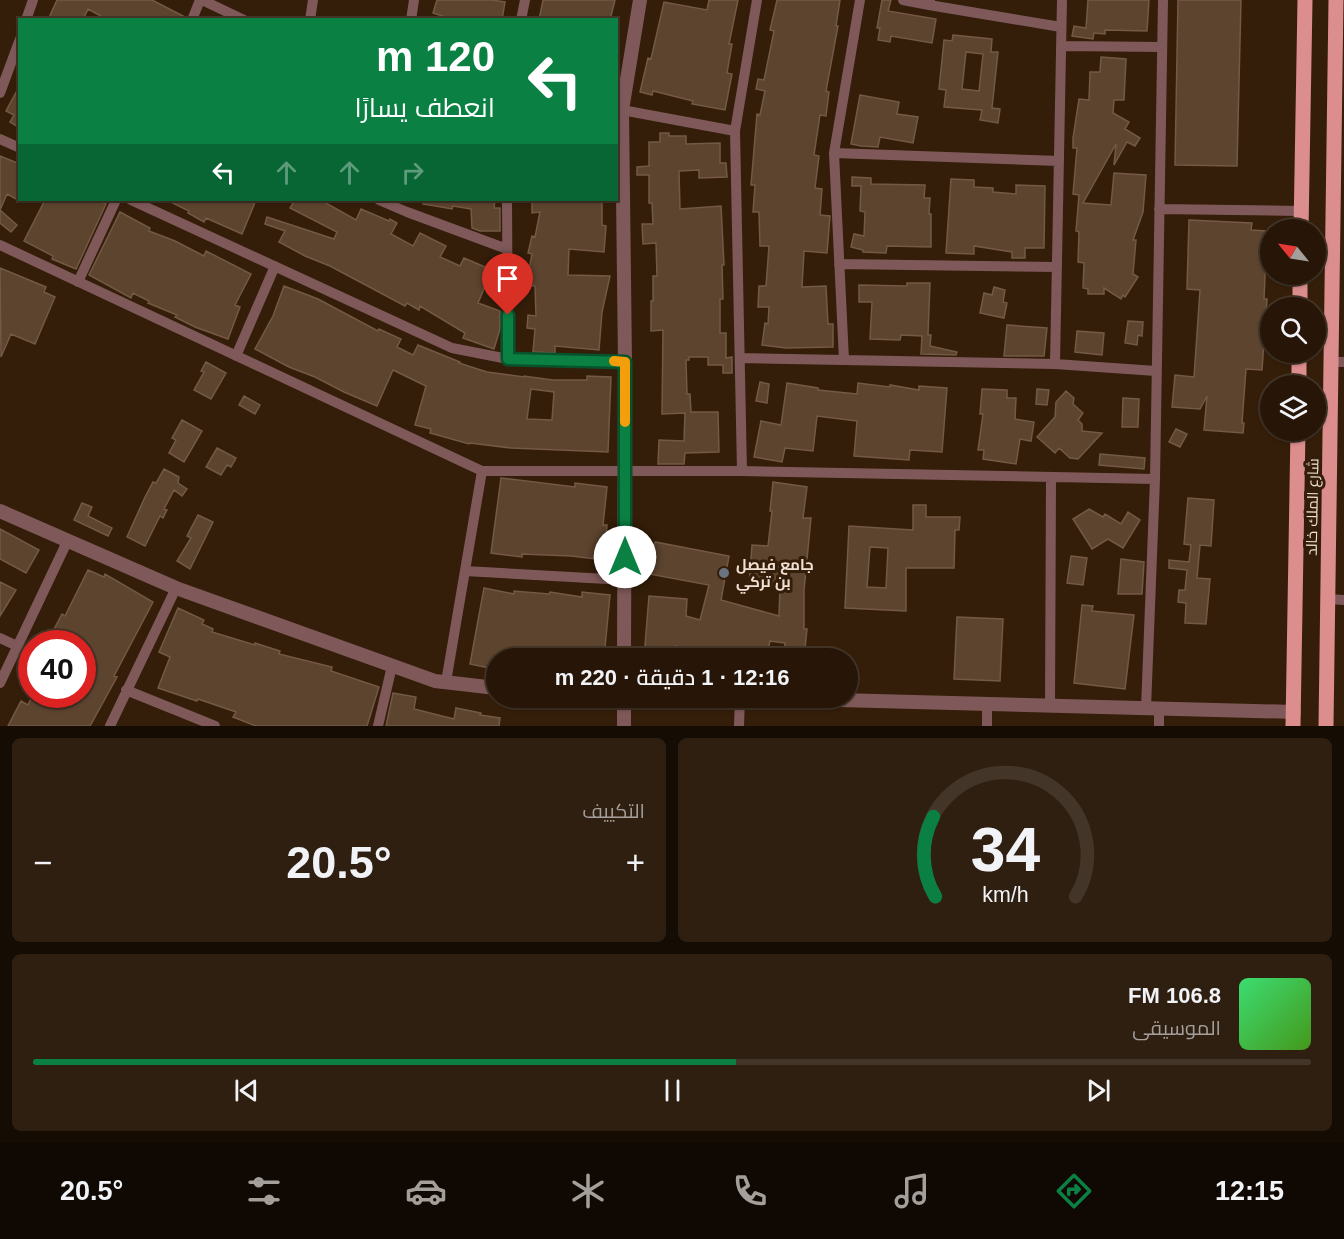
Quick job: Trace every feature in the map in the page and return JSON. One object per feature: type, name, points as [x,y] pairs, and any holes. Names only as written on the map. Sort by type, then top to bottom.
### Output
[{"type":"main road","points":[[1301,219],[1305,0]]},
{"type":"main road","name":"شارع الملك خالد","points":[[1326,726],[1336,600],[1338,362],[1336,0]]},
{"type":"main road","name":"شارع الملك خالد","points":[[1294,719],[1298,441]]},
{"type":"street","points":[[27,18],[33,0]]},
{"type":"street","points":[[193,18],[201,0],[240,18]]},
{"type":"street","points":[[310,18],[313,0]]},
{"type":"street","points":[[411,18],[414,0]]},
{"type":"street","points":[[521,18],[525,0]]},
{"type":"street","points":[[624,648],[625,362],[622,110],[640,0]]},
{"type":"street","points":[[742,471],[735,132],[757,0]]},
{"type":"street","points":[[844,360],[834,153],[860,0]]},
{"type":"street","points":[[903,0],[1061,27]]},
{"type":"street","points":[[1055,364],[1062,0]]},
{"type":"street","points":[[1160,726],[1153,708],[1163,0]]},
{"type":"street","points":[[0,93],[18,44]]},
{"type":"street","points":[[1061,46],[1162,47]]},
{"type":"street","points":[[622,110],[735,132]]},
{"type":"street","points":[[0,139],[18,147]]},
{"type":"street","points":[[834,153],[1059,161]]},
{"type":"street","points":[[78,282],[116,201]]},
{"type":"street","points":[[133,201],[452,348],[508,359],[625,362]]},
{"type":"street","points":[[381,201],[507,249]]},
{"type":"street","points":[[407,201],[407,212]]},
{"type":"street","points":[[507,201],[508,359]]},
{"type":"street","points":[[1159,209],[1301,212]]},
{"type":"street","points":[[0,245],[482,471],[742,471],[1155,479]]},
{"type":"street","points":[[839,264],[1057,267]]},
{"type":"street","points":[[236,356],[275,266]]},
{"type":"street","points":[[740,358],[1055,364],[1156,371]]},
{"type":"street","points":[[446,682],[482,471]]},
{"type":"street","points":[[1050,705],[1051,478]]},
{"type":"street","points":[[0,511],[176,588],[435,681],[486,687]]},
{"type":"street","points":[[0,683],[67,542]]},
{"type":"street","points":[[465,571],[625,580]]},
{"type":"street","points":[[110,726],[176,588]]},
{"type":"street","points":[[0,638],[17,646]]},
{"type":"street","points":[[378,726],[392,666]]},
{"type":"street","points":[[126,690],[215,726]]},
{"type":"street","points":[[858,701],[1153,708],[1294,719]]},
{"type":"street","points":[[987,704],[987,726]]},
{"type":"street","points":[[624,708],[624,726]]},
{"type":"street","points":[[739,726],[740,708]]},
{"type":"building","points":[[57,0],[152,0],[185,17],[104,18],[88,9],[84,18],[49,18]]},
{"type":"building","points":[[437,0],[505,2],[502,18],[449,18],[433,13]]},
{"type":"building","points":[[543,0],[615,0],[610,18],[539,18]]},
{"type":"building","points":[[709,0],[738,0],[729,44],[732,44],[727,73],[732,74],[725,110],[692,104],[693,101],[653,91],[652,95],[640,92],[648,58],[651,59],[664,2],[707,10]]},
{"type":"building","points":[[777,0],[840,0],[836,26],[838,26],[826,91],[829,92],[826,116],[820,115],[814,155],[819,156],[815,188],[822,189],[820,215],[830,216],[827,253],[804,251],[802,287],[826,286],[828,324],[833,324],[833,347],[786,348],[762,345],[765,323],[768,324],[769,307],[758,307],[759,286],[766,286],[769,246],[760,246],[759,212],[753,212],[755,185],[751,185],[757,114],[760,115],[765,91],[756,89],[758,79],[764,80],[774,31],[770,30]]},
{"type":"building","points":[[882,0],[891,0],[888,11],[936,19],[932,43],[891,36],[890,42],[878,40],[880,28],[877,28]]},
{"type":"building","points":[[1088,0],[1149,0],[1147,31],[1105,30],[1105,34],[1094,33],[1093,39],[1072,36],[1074,26],[1086,28]]},
{"type":"building","points":[[1178,0],[1241,0],[1237,166],[1175,165]]},
{"type":"building","points":[[953,35],[992,39],[991,52],[998,52],[992,108],[1000,109],[998,123],[980,120],[982,110],[944,107],[946,90],[939,89],[944,40],[952,41]],"holes":[[[966,52],[983,54],[979,91],[962,89]]]},
{"type":"building","points":[[1101,57],[1126,59],[1124,100],[1114,100],[1113,113],[1129,122],[1125,129],[1140,138],[1135,146],[1127,142],[1114,165],[1116,144],[1083,203],[1111,205],[1114,173],[1146,175],[1143,212],[1133,240],[1136,240],[1133,274],[1138,277],[1125,297],[1123,295],[1121,299],[1104,288],[1104,294],[1088,294],[1088,289],[1083,288],[1084,263],[1078,262],[1079,232],[1076,231],[1079,195],[1073,194],[1077,148],[1073,148],[1073,138],[1079,99],[1089,100],[1090,72],[1100,72]]},
{"type":"building","points":[[18,89],[18,127],[10,122],[14,115],[6,111]]},
{"type":"building","points":[[860,95],[899,102],[897,114],[918,117],[913,143],[880,137],[878,147],[851,144]]},
{"type":"building","points":[[660,133],[669,133],[669,136],[686,136],[686,144],[720,143],[720,163],[726,163],[727,177],[699,178],[699,170],[679,171],[680,209],[721,206],[724,265],[722,265],[723,299],[720,299],[720,333],[726,333],[726,358],[732,357],[732,373],[723,373],[723,365],[708,365],[708,357],[689,357],[689,360],[686,360],[687,394],[690,394],[691,412],[718,412],[719,452],[685,453],[684,464],[658,464],[659,440],[684,441],[685,413],[662,414],[663,330],[651,331],[653,276],[657,276],[656,243],[643,244],[642,224],[653,224],[652,203],[649,203],[649,175],[637,175],[637,167],[649,166],[649,142],[660,142]]},
{"type":"building","points":[[0,156],[18,163],[18,200],[7,194],[0,210]]},
{"type":"building","points":[[852,177],[871,178],[871,184],[925,185],[924,198],[930,198],[931,247],[887,246],[886,253],[863,252],[863,250],[851,247],[854,234],[864,236],[865,212],[860,211],[861,186],[852,186]]},
{"type":"building","points":[[951,179],[974,180],[974,187],[993,188],[993,192],[1016,194],[1016,185],[1045,186],[1044,248],[1025,248],[1025,258],[1012,258],[1012,252],[974,246],[974,254],[946,253]]},
{"type":"building","points":[[44,201],[99,201],[106,204],[76,269],[52,259],[53,256],[24,241]]},
{"type":"building","points":[[169,201],[256,201],[242,234],[206,218],[204,222],[188,213],[189,211]]},
{"type":"building","points":[[294,201],[324,201],[356,220],[361,209],[397,223],[391,234],[413,246],[420,233],[446,246],[440,257],[460,266],[464,258],[492,270],[478,303],[500,311],[500,329],[494,349],[463,338],[465,333],[420,306],[419,310],[407,303],[405,306],[279,242],[285,231],[265,224],[267,217],[334,239],[337,232],[290,208]]},
{"type":"building","points":[[424,201],[495,201],[494,208],[500,208],[500,231],[480,231],[472,228],[471,209],[453,206],[452,209],[423,204]]},
{"type":"building","points":[[532,201],[602,201],[602,225],[606,226],[604,252],[569,249],[568,275],[610,276],[602,312],[599,350],[555,346],[555,353],[533,352],[535,329],[527,328],[528,315],[536,316],[535,286],[526,285],[532,254],[528,253],[532,236],[535,237],[540,212],[532,213]]},
{"type":"building","points":[[0,210],[17,225],[11,232],[0,223]]},
{"type":"building","points":[[120,212],[150,228],[149,231],[204,256],[206,251],[251,274],[235,305],[240,307],[228,339],[195,327],[175,317],[177,315],[148,303],[149,301],[133,293],[131,298],[89,275]]},
{"type":"building","points":[[1189,220],[1252,223],[1251,230],[1260,231],[1260,285],[1265,285],[1264,297],[1260,297],[1260,363],[1262,363],[1262,370],[1246,369],[1243,433],[1204,430],[1207,396],[1200,409],[1172,407],[1175,375],[1194,377],[1200,290],[1187,289]]},
{"type":"building","points":[[0,268],[46,287],[44,292],[55,297],[35,344],[11,334],[1,357]]},
{"type":"building","points":[[907,283],[930,283],[928,335],[931,335],[930,346],[957,352],[956,355],[921,354],[922,336],[901,335],[900,340],[870,339],[872,302],[859,302],[859,285],[907,286]]},
{"type":"building","points":[[284,286],[318,299],[378,331],[379,329],[401,339],[397,347],[413,355],[418,345],[459,363],[487,372],[553,380],[587,380],[587,376],[611,377],[608,452],[469,444],[430,433],[431,429],[415,425],[426,386],[393,370],[377,406],[289,367],[255,349],[273,316]],"holes":[[[531,389],[554,392],[552,420],[527,419]]]},
{"type":"building","points":[[994,287],[1005,290],[1003,302],[1007,303],[1004,318],[980,313],[984,293],[992,295]]},
{"type":"building","points":[[1128,321],[1143,322],[1142,336],[1138,335],[1137,345],[1125,343]]},
{"type":"building","points":[[1007,325],[1047,328],[1044,356],[1004,356]]},
{"type":"building","points":[[1077,331],[1104,333],[1102,355],[1075,352]]},
{"type":"building","points":[[206,362],[226,373],[211,399],[194,390],[204,372],[201,371]]},
{"type":"building","points":[[760,382],[769,384],[767,403],[756,401]]},
{"type":"building","points":[[787,383],[818,388],[818,390],[857,394],[858,383],[919,390],[919,386],[947,388],[942,452],[910,450],[909,460],[854,456],[857,421],[817,416],[813,451],[785,448],[782,462],[754,457],[761,421],[781,425]]},
{"type":"building","points":[[982,389],[1007,390],[1007,398],[1016,398],[1015,419],[1034,422],[1031,441],[1020,439],[1016,464],[983,459],[984,450],[978,450],[983,414],[980,414]]},
{"type":"building","points":[[1037,389],[1049,390],[1047,405],[1036,404]]},
{"type":"building","points":[[1066,391],[1074,398],[1073,404],[1083,413],[1078,420],[1082,424],[1082,431],[1102,433],[1078,459],[1070,458],[1059,448],[1055,453],[1037,437],[1055,417],[1056,402]]},
{"type":"building","points":[[244,396],[260,405],[255,414],[239,405]]},
{"type":"building","points":[[1123,398],[1139,399],[1138,427],[1122,427]]},
{"type":"building","points":[[182,420],[202,431],[184,462],[169,453],[176,440],[172,438]]},
{"type":"building","points":[[1176,429],[1187,434],[1180,447],[1169,442]]},
{"type":"building","points":[[217,448],[236,458],[231,467],[227,465],[221,475],[206,467]]},
{"type":"building","points":[[1100,454],[1145,458],[1144,469],[1099,465]]},
{"type":"building","points":[[164,469],[179,477],[178,483],[187,489],[182,496],[174,490],[164,509],[167,510],[163,518],[160,516],[145,546],[127,537],[153,482],[156,483]]},
{"type":"building","points":[[501,478],[575,487],[575,483],[607,487],[603,525],[607,525],[604,560],[522,554],[522,557],[491,553]]},
{"type":"building","points":[[773,482],[807,487],[803,518],[811,518],[804,590],[804,629],[807,629],[805,648],[785,648],[785,643],[770,641],[768,648],[684,648],[676,646],[676,648],[645,648],[649,596],[687,599],[686,616],[700,620],[709,585],[649,574],[655,542],[729,556],[721,600],[779,616],[780,588],[749,585],[752,545],[768,546],[772,511],[770,511]]},
{"type":"building","points":[[1188,498],[1214,500],[1211,546],[1200,545],[1197,578],[1210,579],[1206,624],[1185,623],[1186,603],[1178,602],[1179,590],[1185,590],[1187,570],[1169,568],[1169,560],[1189,562],[1191,545],[1184,544]]},
{"type":"building","points":[[82,503],[92,507],[88,516],[112,528],[108,536],[74,520]]},
{"type":"building","points":[[913,505],[926,505],[926,517],[960,517],[959,530],[955,530],[954,568],[906,568],[906,611],[845,608],[849,526],[913,530]],"holes":[[[870,547],[888,548],[886,588],[867,587]]]},
{"type":"building","points":[[1089,509],[1103,517],[1105,514],[1121,524],[1128,512],[1140,520],[1123,548],[1108,539],[1092,549],[1073,519]]},
{"type":"building","points":[[198,515],[213,522],[190,569],[177,561],[191,538],[187,536]]},
{"type":"building","points":[[0,529],[39,550],[26,573],[0,559]]},
{"type":"building","points":[[1071,556],[1087,558],[1083,585],[1067,583]]},
{"type":"building","points":[[1121,559],[1144,562],[1142,594],[1118,594]]},
{"type":"building","points":[[88,570],[104,577],[105,574],[153,602],[114,676],[117,677],[90,726],[8,726],[18,707],[96,708],[96,630],[54,630],[62,614],[65,616]]},
{"type":"building","points":[[0,582],[16,590],[0,616]]},
{"type":"building","points":[[484,588],[514,594],[514,591],[549,594],[550,592],[582,597],[582,592],[610,595],[605,648],[486,648],[486,667],[470,664]]},
{"type":"building","points":[[1082,605],[1093,606],[1092,611],[1134,615],[1125,689],[1074,683]]},
{"type":"building","points":[[178,608],[204,620],[202,624],[213,629],[212,632],[280,651],[279,654],[332,667],[331,671],[379,687],[367,726],[256,726],[233,717],[236,712],[158,688],[170,657],[159,652]]},
{"type":"building","points":[[957,617],[1003,619],[1000,681],[954,679]]},
{"type":"building","points":[[393,693],[416,697],[414,709],[454,719],[456,708],[481,713],[480,715],[500,718],[499,726],[386,726]]},
{"type":"slow traffic","points":[[614,361],[625,362],[625,422]]},
{"type":"place","name":"جامع فيصل بن تركي","points":[[724,573]]},
{"type":"route","points":[[508,315],[508,359],[625,362],[625,557]]}]
